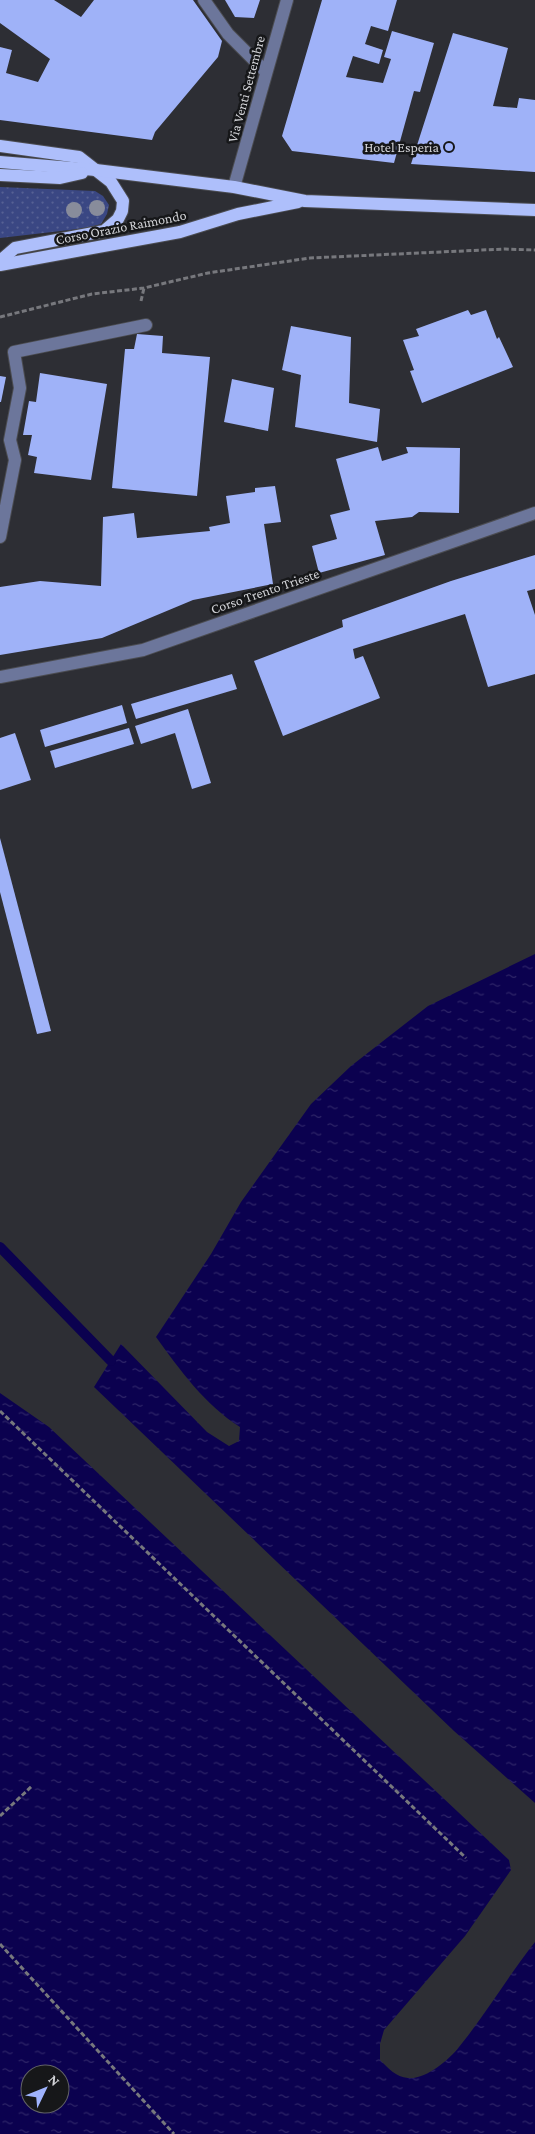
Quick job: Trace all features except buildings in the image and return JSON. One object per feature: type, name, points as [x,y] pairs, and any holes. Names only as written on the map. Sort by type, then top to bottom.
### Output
[{"type":"main road","points":[[0,146],[71,154],[87,161],[111,182],[123,201],[122,210],[112,226],[104,231],[15,248],[0,260]]},
{"type":"main road","name":"Corso Orazio Raimondo","points":[[0,162],[96,170],[234,187],[305,201],[535,210]]},
{"type":"main road","points":[[0,175],[60,178],[96,170]]},
{"type":"main road","name":"Corso Orazio Raimondo","points":[[0,266],[180,232],[238,214],[305,201]]},
{"type":"street","points":[[204,0],[228,34],[266,72]]},
{"type":"street","name":"Via Venti Settembre","points":[[234,187],[287,0]]},
{"type":"street","points":[[0,537],[15,460],[10,440],[20,388],[14,352],[146,326]]},
{"type":"street","name":"Corso Trento Trieste","points":[[0,677],[143,650],[535,513]]},
{"type":"path","points":[[0,317],[92,294],[144,288],[208,273],[310,258],[506,249],[535,250]]},
{"type":"path","points":[[140,304],[144,288]]},
{"type":"path","points":[[0,1411],[466,1858]]},
{"type":"path","points":[[0,1816],[32,1786]]},
{"type":"path","points":[[0,1944],[174,2134]]},
{"type":"shaded area","points":[[0,187],[95,191],[103,196],[109,205],[107,214],[101,224],[87,228],[0,238]]},
{"type":"water","points":[[535,954],[535,1803],[454,1731],[94,1387],[121,1344],[207,1432],[229,1446],[239,1441],[240,1427],[204,1398],[156,1337],[211,1254],[241,1202],[311,1104],[351,1066],[428,1006]]},
{"type":"water","points":[[0,1393],[49,1427],[509,1860],[511,1870],[465,1936],[384,2030],[380,2044],[380,2060],[396,2074],[408,2078],[422,2076],[443,2063],[455,2052],[469,2034],[535,1942],[535,2134],[0,2134]]},
{"type":"waterway","points":[[0,1247],[111,1361]]},
{"type":"place","name":"Hotel Esperia","points":[[449,147]]}]
